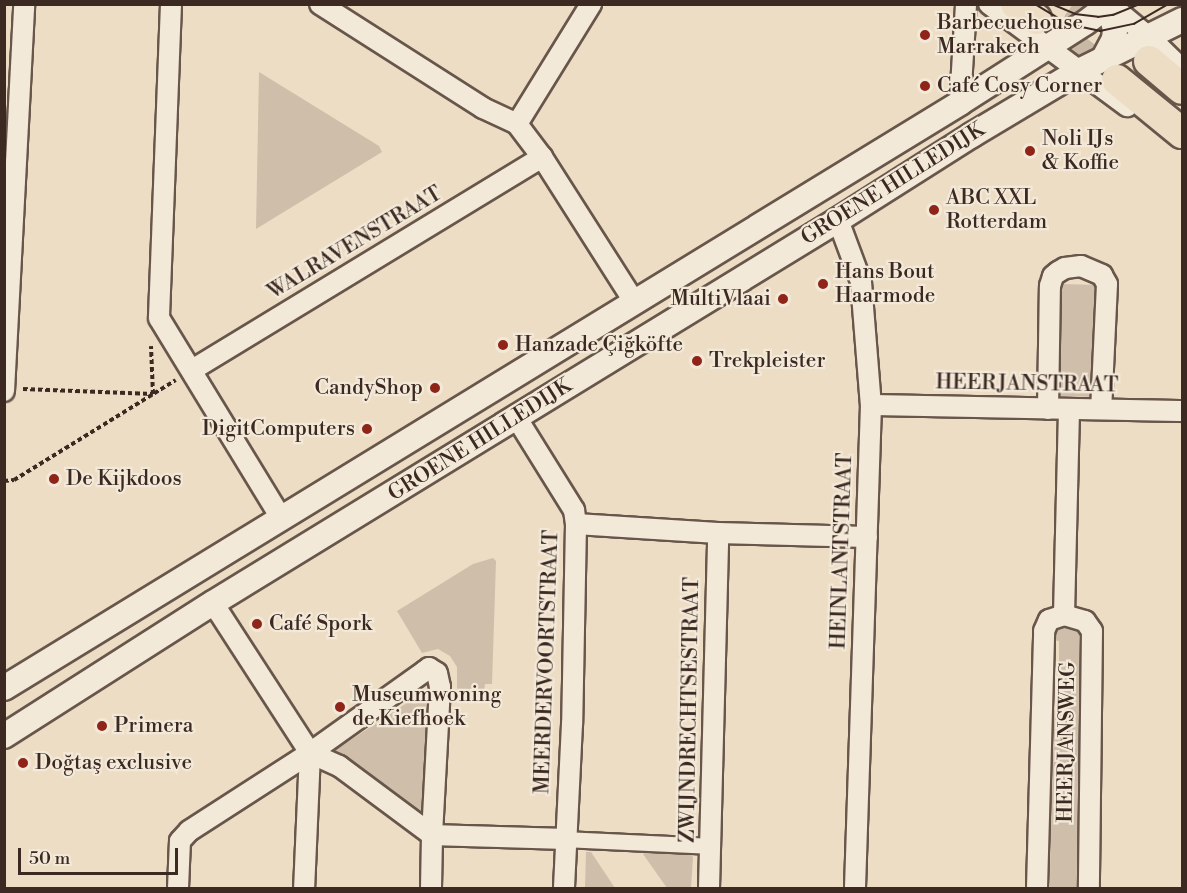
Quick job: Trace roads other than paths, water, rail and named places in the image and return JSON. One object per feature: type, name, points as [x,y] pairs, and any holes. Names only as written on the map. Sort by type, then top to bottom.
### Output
[{"type":"main road","points":[[1150,49],[1182,89]]},
{"type":"main road","points":[[1111,68],[1182,133]]},
{"type":"street","points":[[5,390],[24,4]]},
{"type":"street","points":[[171,4],[159,318],[281,518]]},
{"type":"street","points":[[320,4],[483,108],[517,124],[542,157],[635,303]]},
{"type":"street","points":[[517,124],[591,4]]},
{"type":"street","name":"GROENE HILLEDIJK","points":[[960,103],[966,4]]},
{"type":"street","points":[[989,4],[1182,148]]},
{"type":"street","points":[[1109,5],[1150,49],[1182,69]]},
{"type":"street","points":[[1109,5],[1115,30],[1111,68]]},
{"type":"street","name":"GROENE HILLEDIJK","points":[[4,688],[960,103],[1047,48],[1109,5]]},
{"type":"street","name":"GROENE HILLEDIJK","points":[[4,735],[213,603],[1079,70],[1111,68],[1150,49],[1182,20]]},
{"type":"street","name":"GROENE HILLEDIJK","points":[[1079,70],[1071,59],[1070,44],[1085,23]]},
{"type":"street","name":"WALRAVENSTRAAT","points":[[192,370],[542,157]]},
{"type":"street","name":"HEINLANTSTRAAT","points":[[838,220],[861,282],[871,405],[855,888]]},
{"type":"street","points":[[1048,409],[1050,286],[1053,276],[1058,272],[1081,266],[1102,275],[1107,284],[1101,409]]},
{"type":"street","name":"HEERJANSTRAAT","points":[[871,405],[1182,411]]},
{"type":"street","points":[[1064,615],[1069,410]]},
{"type":"street","name":"MEERDERVOORTSTRAAT","points":[[516,417],[574,510],[576,524],[572,724],[564,888]]},
{"type":"street","points":[[576,524],[718,533],[867,537]]},
{"type":"street","name":"ZWIJNDRECHTSESTRAAT","points":[[709,888],[718,533]]},
{"type":"street","points":[[213,603],[310,753],[339,766],[432,835],[711,846]]},
{"type":"street","name":"HEERJANSWEG","points":[[1037,888],[1044,631],[1049,620],[1064,615],[1085,621],[1092,631],[1089,888]]},
{"type":"street","points":[[178,888],[178,849],[183,836],[310,753],[425,670],[433,669],[440,687],[431,888]]},
{"type":"street","points":[[304,888],[310,753]]},
{"type":"tunnel","points":[[1073,4],[1116,35]]},
{"type":"tunnel","points":[[1036,19],[1117,80]]},
{"type":"tram line","points":[[1035,4],[1068,24],[1100,31],[1134,24],[1168,4]]},
{"type":"tram line","points":[[1052,4],[1075,14],[1098,17],[1113,15],[1140,4]]},
{"type":"place","name":"Barbecuehouse Marrakech","points":[[925,35]]},
{"type":"place","name":"Café Cosy Corner","points":[[925,86]]},
{"type":"place","name":"Noli IJs & Koffie","points":[[1030,151]]},
{"type":"place","name":"ABC XXL Rotterdam","points":[[934,210]]},
{"type":"place","name":"Hans Bout Haarmode","points":[[823,284]]},
{"type":"place","name":"MultiVlaai","points":[[783,299]]},
{"type":"place","name":"Hanzade Çiğköfte","points":[[503,345]]},
{"type":"place","name":"Trekpleister","points":[[697,361]]},
{"type":"place","name":"CandyShop","points":[[435,388]]},
{"type":"place","name":"DigitComputers","points":[[367,429]]},
{"type":"place","name":"De Kijkdoos","points":[[54,479]]},
{"type":"place","name":"Café Spork","points":[[257,624]]},
{"type":"place","name":"Museumwoning de Kiefhoek","points":[[340,707]]},
{"type":"place","name":"Primera","points":[[102,726]]},
{"type":"place","name":"Doğtaş exclusive","points":[[23,763]]}]
